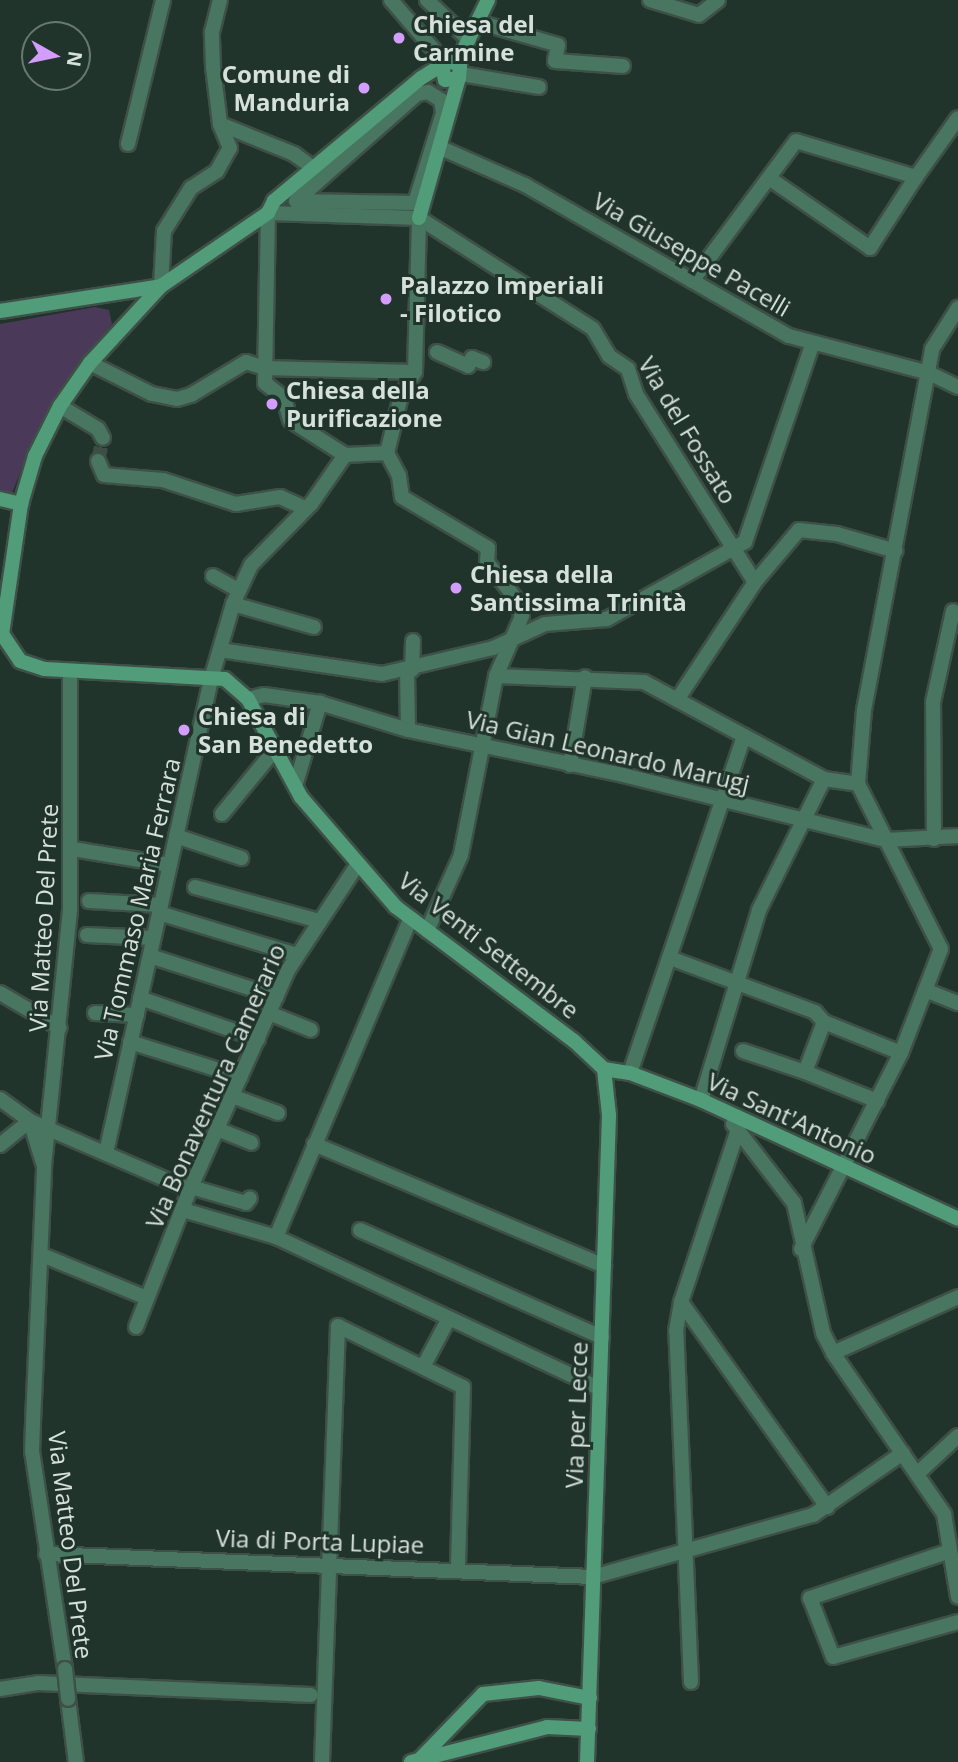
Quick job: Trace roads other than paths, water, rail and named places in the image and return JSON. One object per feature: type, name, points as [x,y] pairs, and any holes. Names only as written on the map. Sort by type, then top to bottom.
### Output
[{"type":"street","points":[[128,144],[163,0]]},
{"type":"street","points":[[161,286],[164,231],[191,188],[217,171],[230,148],[220,124],[212,32],[220,0]]},
{"type":"street","points":[[391,0],[453,69]]},
{"type":"street","points":[[427,0],[470,40]]},
{"type":"street","points":[[427,931],[461,855],[496,676],[516,637],[522,616],[515,598],[487,562],[488,548],[402,497],[399,476],[387,453],[401,396],[415,372],[419,218],[441,148],[453,69],[488,0]]},
{"type":"street","points":[[650,0],[699,15],[718,0]]},
{"type":"street","points":[[478,22],[558,45],[555,61],[623,66]]},
{"type":"street","points":[[387,453],[345,455],[290,420],[284,398],[265,383],[264,368],[268,344],[268,214],[274,201],[316,170],[421,78],[453,69],[539,87]]},
{"type":"street","points":[[428,92],[438,96],[443,108],[415,203],[303,204],[296,197],[417,94],[428,92]]},
{"type":"street","points":[[769,178],[870,248],[958,118]]},
{"type":"street","points":[[220,124],[294,154],[316,170]]},
{"type":"street","points":[[692,281],[796,141],[916,177]]},
{"type":"street","name":"Via Giuseppe Pacelli","points":[[441,148],[525,185],[692,281],[811,345],[929,373],[958,387]]},
{"type":"street","points":[[0,311],[111,296],[161,286],[268,214],[419,218]]},
{"type":"street","name":"Via del Fossato","points":[[419,218],[593,329],[609,356],[628,369],[636,394],[755,582]]},
{"type":"street","name":"Via Venti Settembre","points":[[161,286],[90,363],[60,407],[35,456],[21,504],[1,635],[20,661],[71,671],[212,676],[225,679],[248,699],[277,747],[301,797],[358,864],[411,918],[574,1041],[604,1069]]},
{"type":"street","points":[[111,296],[126,306],[125,325]]},
{"type":"street","points":[[801,1249],[901,1053],[941,949],[858,784],[864,710],[932,349],[958,308]]},
{"type":"street","points":[[220,650],[309,666],[382,674],[409,671],[516,637],[545,624],[607,619],[746,542],[811,345]]},
{"type":"street","points":[[437,352],[468,366],[472,358],[482,362]]},
{"type":"street","points":[[90,363],[152,394],[177,399],[191,395],[246,362],[264,368],[415,372]]},
{"type":"street","points":[[60,407],[98,429],[103,438]]},
{"type":"street","name":"Via Tommaso Maria Ferrara","points":[[106,1153],[133,1043],[159,909],[212,676],[233,604],[251,565],[305,508],[345,455]]},
{"type":"street","points":[[98,461],[104,475],[163,480],[236,504],[280,498],[305,508]]},
{"type":"street","points":[[0,499],[21,504]]},
{"type":"street","points":[[677,700],[755,582],[799,530],[837,534],[896,551]]},
{"type":"street","points":[[213,576],[238,590]]},
{"type":"street","points":[[233,604],[314,627]]},
{"type":"street","points":[[934,839],[933,702],[953,611]]},
{"type":"street","points":[[408,730],[409,671],[413,641]]},
{"type":"street","name":"Via Matteo Del Prete","points":[[71,671],[73,849],[60,1028],[44,1166],[32,1452],[65,1669],[76,1762]]},
{"type":"street","points":[[496,676],[585,677],[644,682],[824,779],[858,784]]},
{"type":"street","points":[[570,765],[585,677]]},
{"type":"street","name":"Via Gian Leonardo Marugj","points":[[248,699],[264,695],[320,703],[408,730],[722,799],[886,840],[958,836]]},
{"type":"street","points":[[296,783],[320,703]]},
{"type":"street","points":[[630,1073],[744,736]]},
{"type":"street","points":[[222,814],[277,747]]},
{"type":"street","points":[[701,1100],[759,910],[824,779]]},
{"type":"street","points":[[176,836],[241,858]]},
{"type":"street","points":[[73,849],[170,865]]},
{"type":"street","name":"Via Bonaventura Camerario","points":[[136,1326],[190,1189],[269,1013],[297,955],[358,864]]},
{"type":"street","points":[[195,887],[319,921]]},
{"type":"street","points":[[89,901],[159,909],[297,955]]},
{"type":"street","points":[[276,1237],[411,918]]},
{"type":"street","points":[[87,934],[153,938]]},
{"type":"street","points":[[150,956],[277,997]]},
{"type":"street","points":[[670,958],[815,1012],[824,1022],[901,1053]]},
{"type":"street","points":[[925,990],[958,1003]]},
{"type":"street","points":[[0,993],[60,1028]]},
{"type":"street","points":[[140,998],[258,1039]]},
{"type":"street","points":[[95,1013],[137,1016]]},
{"type":"street","points":[[269,1013],[311,1030]]},
{"type":"street","points":[[805,1072],[824,1022]]},
{"type":"street","points":[[133,1043],[241,1077]]},
{"type":"street","points":[[743,1051],[877,1101]]},
{"type":"street","name":"Via Sant'Antonio","points":[[604,1069],[630,1073],[701,1100],[958,1219]]},
{"type":"street","name":"Via per Lecce","points":[[587,1762],[609,1115],[604,1069]]},
{"type":"street","points":[[232,1096],[278,1113]]},
{"type":"street","points":[[0,1099],[30,1121],[190,1189],[246,1203],[250,1198]]},
{"type":"street","points":[[719,1108],[794,1203],[801,1249],[823,1333],[833,1353],[944,1514],[958,1597]]},
{"type":"street","points":[[0,1144],[30,1121]]},
{"type":"street","name":"Via Matteo Del Prete","points":[[30,1121],[44,1166]]},
{"type":"street","points":[[217,1129],[251,1143]]},
{"type":"street","points":[[691,1682],[676,1331],[681,1302],[738,1130]]},
{"type":"street","points":[[314,1144],[604,1266]]},
{"type":"street","points":[[183,1210],[276,1237],[599,1388]]},
{"type":"street","points":[[942,1211],[958,1210]]},
{"type":"street","points":[[360,1230],[602,1337]]},
{"type":"street","points":[[42,1255],[147,1298]]},
{"type":"street","points":[[833,1353],[958,1297]]},
{"type":"street","points":[[681,1302],[827,1507]]},
{"type":"street","points":[[424,1367],[449,1318]]},
{"type":"street","points":[[322,1762],[338,1326],[463,1387],[458,1569]]},
{"type":"street","points":[[917,1474],[958,1436]]},
{"type":"street","name":"Via di Porta Lupiae","points":[[46,1554],[458,1569],[592,1577],[813,1515],[903,1453]]},
{"type":"street","points":[[950,1551],[810,1598],[833,1657],[958,1622]]},
{"type":"street","points":[[0,1689],[38,1684],[312,1695]]},
{"type":"street","points":[[416,1760],[482,1694],[539,1688],[590,1698]]},
{"type":"street","points":[[416,1760],[547,1727],[589,1729]]},
{"type":"tunnel","points":[[98,461],[103,438]]},
{"type":"place","name":"Chiesa del Carmine","points":[[399,38]]},
{"type":"place","name":"Comune di Manduria","points":[[364,88]]},
{"type":"place","name":"Palazzo Imperiali - Filotico","points":[[386,299]]},
{"type":"place","name":"Chiesa della Purificazione","points":[[272,404]]},
{"type":"place","name":"Chiesa della Santissima Trinità","points":[[456,588]]},
{"type":"place","name":"Chiesa di San Benedetto","points":[[184,730]]}]
